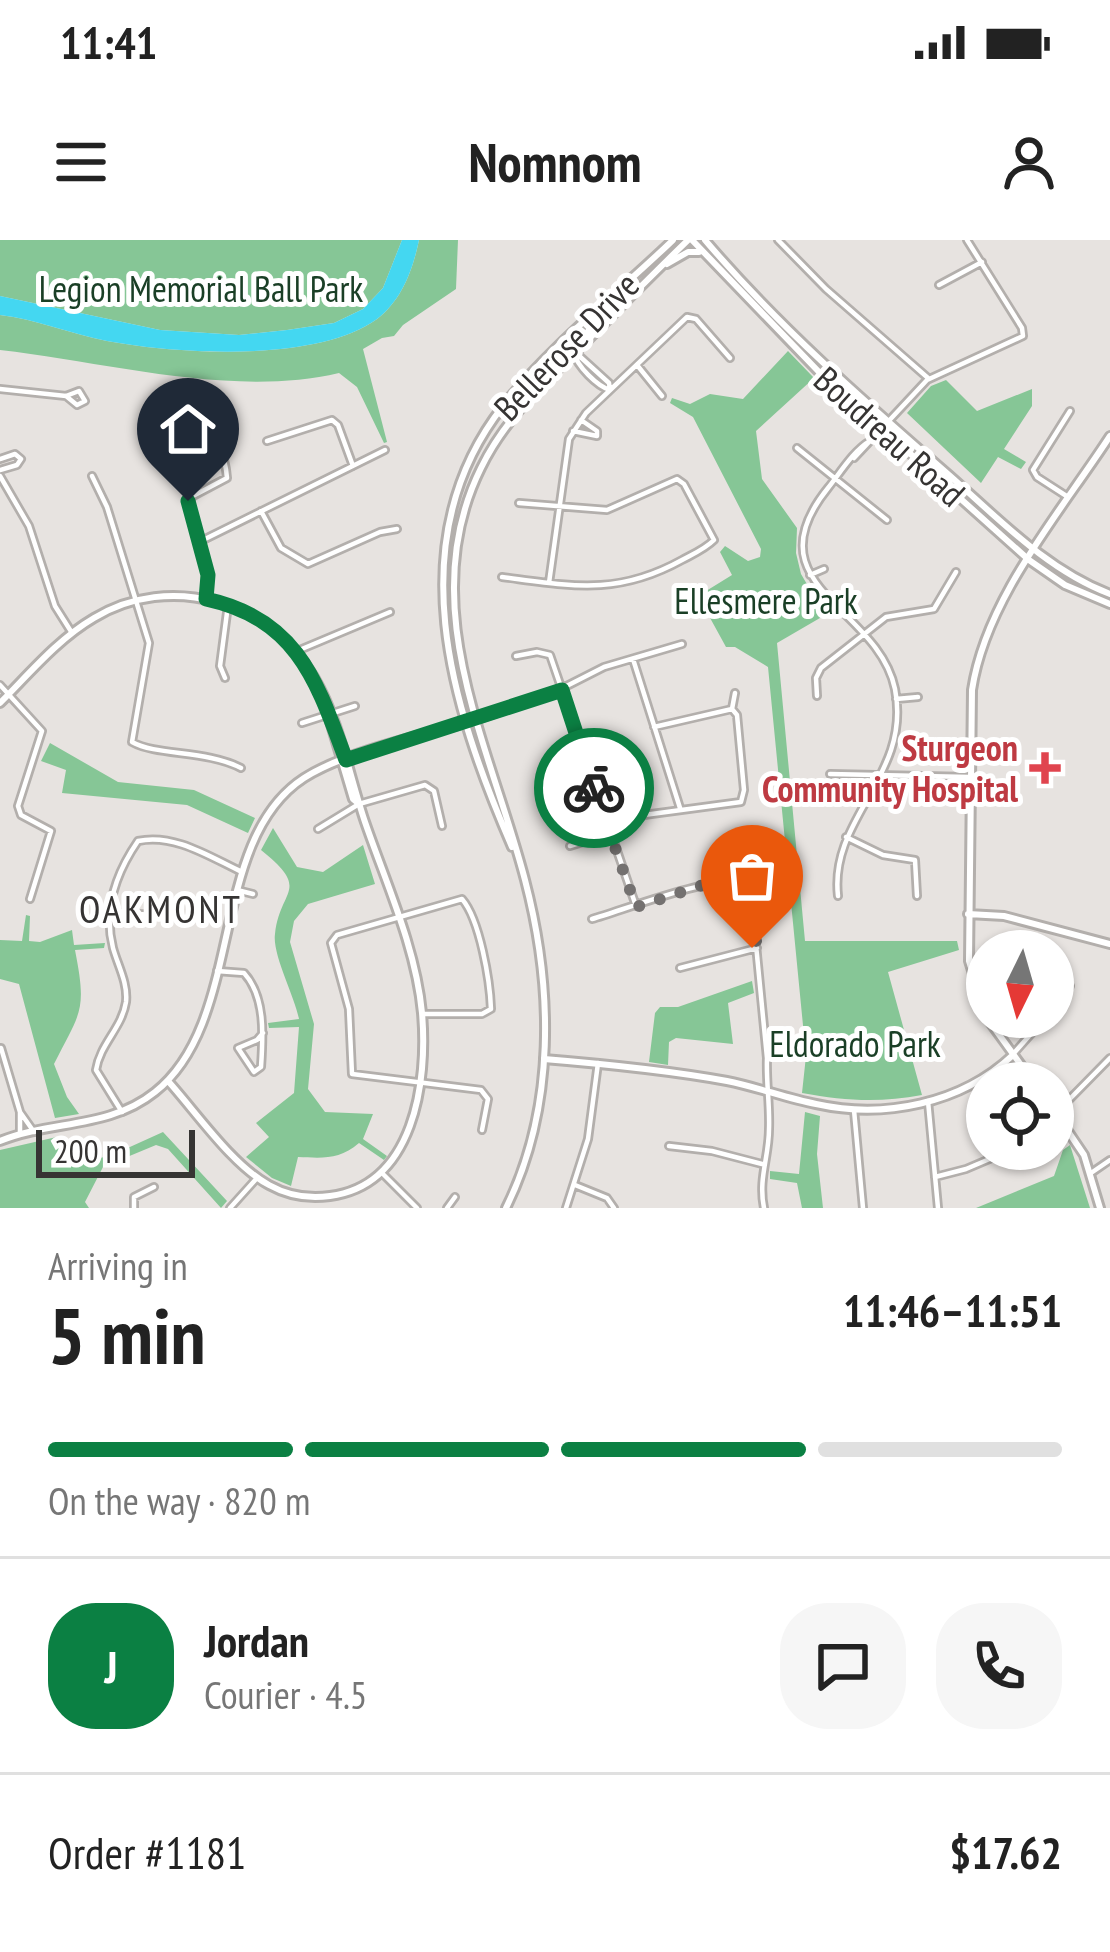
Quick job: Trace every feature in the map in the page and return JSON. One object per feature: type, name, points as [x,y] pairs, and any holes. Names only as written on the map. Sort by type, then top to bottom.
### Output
[{"type":"street","name":"Bellerose Drive","points":[[472,721],[442,621],[441,562],[449,515],[465,468],[491,421],[527,379],[671,240]]},
{"type":"street","name":"Bellerose Drive","points":[[506,1208],[534,1130],[544,1059],[539,943],[524,874],[489,794],[472,721],[454,630],[453,562],[474,482],[519,410],[690,240]]},
{"type":"street","name":"Boudreau Road","points":[[690,240],[881,429],[1029,560],[1066,585],[1110,604]]},
{"type":"street","name":"Boudreau Road","points":[[708,240],[789,331],[888,422],[1035,550],[1078,580],[1110,594]]},
{"type":"street","points":[[778,240],[826,290],[929,379]]},
{"type":"street","points":[[838,896],[837,866],[846,837],[883,775],[893,742],[896,699],[884,656],[810,575],[803,556],[804,527],[836,478],[929,379],[1023,336],[968,240]]},
{"type":"street","points":[[659,268],[688,252],[705,256]]},
{"type":"street","points":[[939,285],[982,262]]},
{"type":"street","points":[[610,390],[590,375],[574,353],[579,340],[623,287]]},
{"type":"street","points":[[550,583],[566,450],[580,420],[689,317],[730,358]]},
{"type":"street","points":[[565,343],[574,353]]},
{"type":"street","points":[[519,410],[562,355],[565,343]]},
{"type":"street","points":[[637,365],[662,396]]},
{"type":"street","points":[[0,388],[66,395]]},
{"type":"street","points":[[1070,411],[1034,470],[1037,478],[1070,498]]},
{"type":"street","points":[[267,441],[332,420],[353,466]]},
{"type":"street","points":[[573,431],[597,436],[597,430],[580,420]]},
{"type":"street","points":[[149,427],[184,428],[217,440],[227,478],[188,501],[208,575],[206,599]]},
{"type":"street","points":[[969,930],[969,713],[977,663],[996,613],[1110,436]]},
{"type":"street","points":[[797,448],[887,520]]},
{"type":"street","points":[[199,542],[385,451]]},
{"type":"street","points":[[0,459],[15,454],[21,459],[0,473],[29,526],[55,606],[72,633]]},
{"type":"street","points":[[92,476],[107,507],[149,650],[132,742],[197,753],[241,768]]},
{"type":"street","points":[[502,577],[595,587],[640,580],[709,546],[713,539],[677,479],[617,508],[593,512],[518,503]]},
{"type":"street","points":[[261,512],[281,548],[308,564],[397,529]]},
{"type":"street","points":[[810,575],[824,569]]},
{"type":"street","points":[[817,696],[821,668],[894,613],[935,608],[956,572]]},
{"type":"street","points":[[0,703],[72,633],[100,614],[136,600],[178,596],[228,605],[262,622],[297,651],[319,685],[415,973],[422,1014],[419,1085],[405,1137],[382,1173],[351,1191],[323,1197],[290,1193],[257,1178],[168,1081]]},
{"type":"street","points":[[225,678],[220,666],[228,605]]},
{"type":"street","points":[[297,651],[390,611]]},
{"type":"street","points":[[62,643],[70,651]]},
{"type":"street","points":[[0,1141],[122,1112],[168,1081],[200,1032],[242,872],[269,815],[284,795],[315,771],[562,690],[599,669],[682,644]]},
{"type":"street","points":[[516,656],[549,654],[636,907]]},
{"type":"street","points":[[633,659],[680,808]]},
{"type":"street","points":[[0,685],[42,731],[18,808],[21,815],[51,831],[30,899]]},
{"type":"street","points":[[732,709],[735,694]]},
{"type":"street","points":[[896,699],[918,697]]},
{"type":"street","points":[[302,723],[355,706]]},
{"type":"street","points":[[654,728],[732,709]]},
{"type":"street","points":[[570,846],[632,819],[680,808],[742,804],[739,734],[732,709]]},
{"type":"street","points":[[549,775],[586,763]]},
{"type":"street","points":[[830,774],[969,777]]},
{"type":"street","points":[[318,829],[359,804],[430,786],[442,826]]},
{"type":"street","points":[[846,837],[883,855],[915,860],[917,896]]},
{"type":"street","points":[[122,1112],[96,1070],[101,1051],[123,1014],[126,991],[111,936],[110,912],[121,870],[141,839],[185,845],[242,872]]},
{"type":"street","points":[[592,919],[706,884],[748,881],[767,1053],[770,1133],[762,1164],[764,1208]]},
{"type":"street","points":[[237,890],[253,893]]},
{"type":"street","points":[[422,1014],[488,1012],[485,966],[464,900],[337,935],[331,946],[349,1009],[351,1072],[359,1077],[484,1091],[488,1099],[482,1130]]},
{"type":"street","points":[[110,912],[153,915]]},
{"type":"street","points":[[968,914],[1004,916],[1110,944]]},
{"type":"street","points":[[680,968],[757,948]]},
{"type":"street","points":[[217,971],[250,977],[260,1006],[262,1033],[262,1066],[255,1072],[237,1049],[262,1033]]},
{"type":"street","points":[[126,991],[136,991]]},
{"type":"street","points":[[1001,1038],[1018,1062]]},
{"type":"street","points":[[544,1059],[766,1090],[818,1105],[854,1109],[928,1101],[971,1084],[1013,1055],[1028,1038]]},
{"type":"street","points":[[1,1048],[20,1112],[20,1134]]},
{"type":"street","points":[[1074,1093],[1110,1058]]},
{"type":"street","points":[[566,1208],[592,1121],[598,1063]]},
{"type":"street","points":[[928,1101],[938,1208]]},
{"type":"street","points":[[854,1109],[863,1208]]},
{"type":"street","points":[[20,1112],[34,1132]]},
{"type":"street","points":[[1074,1137],[1091,1173],[1100,1208]]},
{"type":"street","points":[[669,1147],[712,1150],[762,1164]]},
{"type":"street","points":[[1091,1173],[1110,1160]]},
{"type":"street","points":[[935,1178],[966,1169]]},
{"type":"street","points":[[382,1173],[417,1208]]},
{"type":"street","points":[[230,1208],[257,1178]]},
{"type":"street","points":[[575,1185],[608,1198],[614,1208]]},
{"type":"street","points":[[134,1208],[134,1197],[154,1187]]},
{"type":"street","points":[[323,1197],[326,1208]]},
{"type":"street","points":[[447,1208],[455,1197]]},
{"type":"green space","name":"Legion Memorial Ball Park","points":[[0,240],[402,240],[383,288],[363,309],[334,323],[239,335],[160,330],[0,296]]},
{"type":"green space","points":[[419,240],[458,240],[456,289],[394,336],[363,349],[384,443],[357,387],[339,373],[298,380],[213,380],[0,350],[0,315],[107,341],[170,349],[245,351],[319,343],[351,333],[386,311],[405,283]]},
{"type":"green space","points":[[788,351],[814,378],[756,431],[762,479],[797,528],[801,574],[832,611],[777,643],[805,941],[957,941],[959,950],[888,972],[922,1095],[862,1100],[802,1093],[806,1056],[768,667],[735,647],[726,647],[698,596],[732,575],[720,552],[725,546],[748,561],[760,557],[761,549],[693,417],[670,403],[672,398],[690,404],[710,394],[743,399]]},
{"type":"green space","points":[[946,380],[977,411],[1032,389],[1032,406],[1004,449],[1026,462],[1021,469],[998,457],[981,483],[907,413],[931,386]]},
{"type":"green space","points":[[50,743],[118,782],[194,790],[255,818],[248,833],[187,805],[62,793],[66,770],[41,761]]},
{"type":"green space","points":[[273,828],[297,867],[323,872],[363,845],[375,884],[308,904],[294,921],[290,942],[314,1024],[308,1089],[325,1112],[373,1114],[363,1139],[387,1156],[384,1160],[359,1143],[338,1155],[298,1157],[291,1186],[246,1157],[269,1137],[256,1123],[294,1093],[299,1027],[269,1028],[268,1023],[299,1019],[275,942],[289,882],[261,850]]},
{"type":"green space","points":[[26,915],[30,916],[29,941],[40,942],[72,930],[74,945],[105,943],[104,948],[75,950],[79,1010],[54,1064],[79,1114],[55,1118],[19,984],[0,979],[0,940],[22,941]]},
{"type":"green space","points":[[752,981],[754,993],[728,1003],[733,1044],[676,1038],[669,1042],[668,1065],[649,1062],[655,1013],[660,1007],[678,1007]]},
{"type":"green space","points":[[805,1112],[820,1116],[817,1154],[823,1208],[802,1208],[797,1183],[770,1179],[770,1171],[799,1174]]},
{"type":"green space","points":[[163,1132],[227,1201],[221,1208],[168,1149],[156,1145],[103,1167],[85,1202],[89,1208],[0,1208],[0,1150],[61,1136],[67,1164],[110,1156]]},
{"type":"green space","points":[[1074,1158],[1090,1208],[976,1208],[1054,1176],[1056,1170],[1074,1170]]},
{"type":"water","points":[[402,240],[419,240],[410,273],[393,303],[377,319],[319,343],[245,351],[170,349],[107,341],[0,315],[0,296],[160,330],[239,335],[334,323],[363,309],[383,288]]},
{"type":"way so far","points":[[594,788],[636,907],[706,884],[748,881],[757,948],[752,948]]},
{"type":"place","name":"Sturgeon Community Hospital","points":[[1045,768]]},
{"type":"district","name":"OAKMONT","points":[[161,908]]},
{"type":"route","points":[[188,501],[208,575],[206,599],[249,614],[297,651],[319,685],[346,760],[562,690],[594,788]]},
{"type":"park label","name":"Ellesmere Park","points":[[766,600]]},
{"type":"park label","name":"Eldorado Park","points":[[855,1043]]}]
